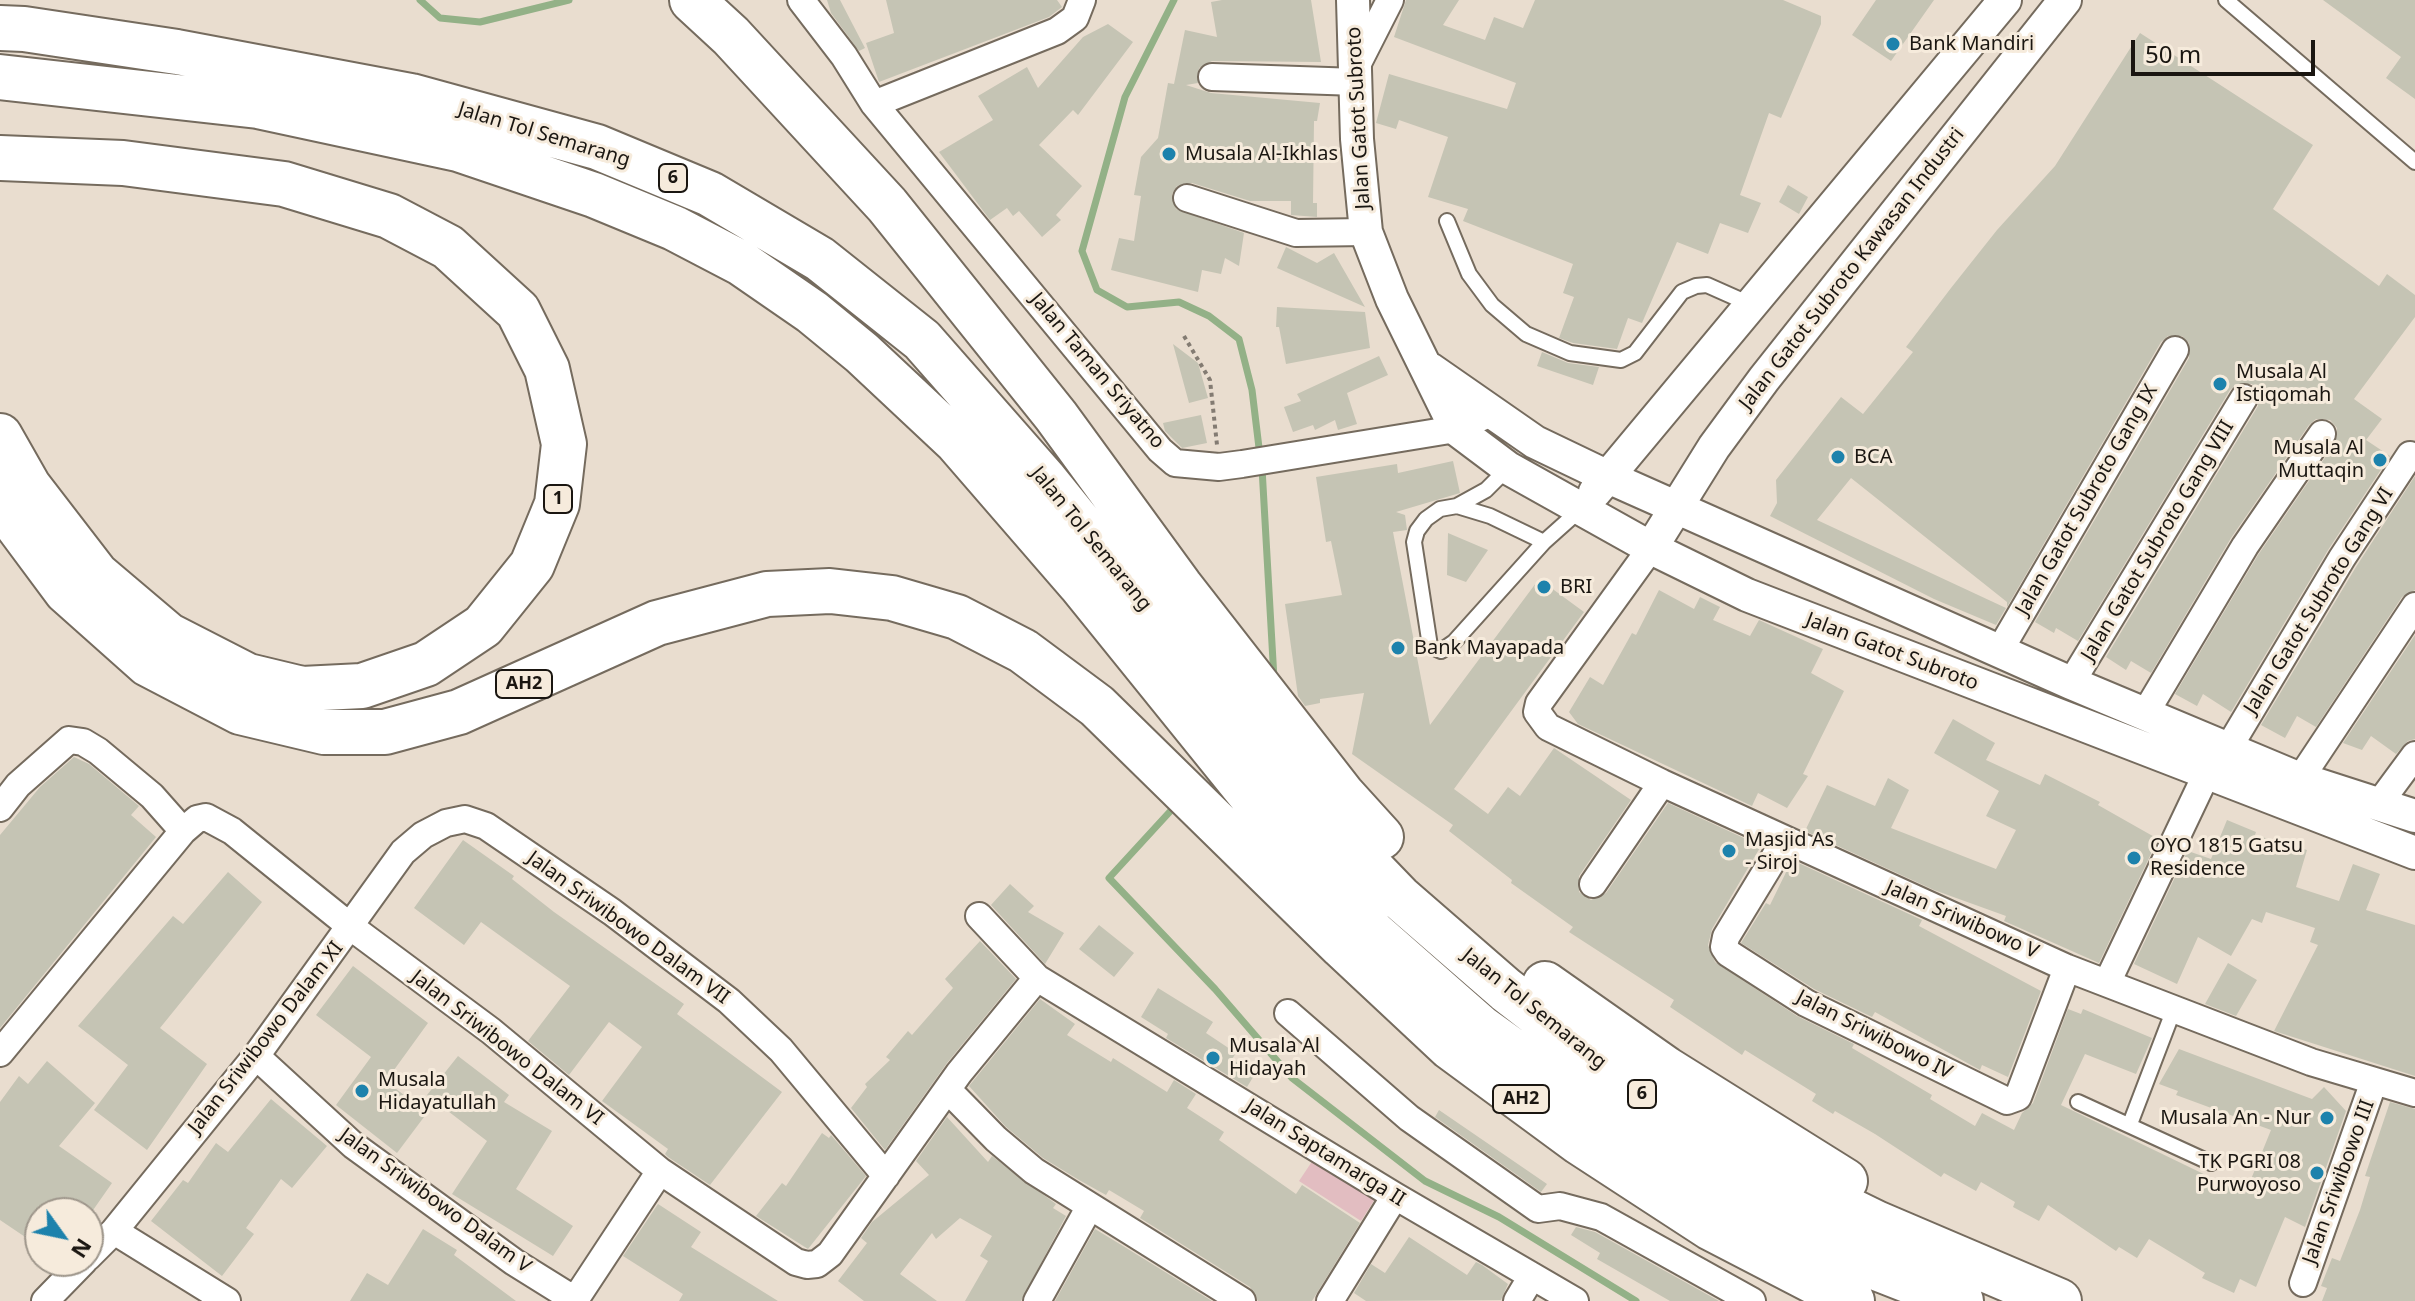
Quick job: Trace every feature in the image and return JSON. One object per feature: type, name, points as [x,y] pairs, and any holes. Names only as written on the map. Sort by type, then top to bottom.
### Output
[{"type":"highway","points":[[692,0],[731,36],[887,205],[1056,416],[1180,586],[1342,794],[1422,884],[1527,972],[1666,1069],[2013,1284]]},
{"type":"highway","name":"Jalan Tol Semarang","points":[[0,28],[177,52],[411,96],[597,147],[710,194],[820,259],[922,340],[1045,480],[1264,813],[1373,933],[1480,1027],[1612,1122],[1738,1197],[1874,1267],[1961,1301]]},
{"type":"highway","name":"Jalan Tol Semarang","points":[[0,77],[258,106],[458,149],[594,195],[674,228],[741,263],[800,304],[911,395],[1161,655]]},
{"type":"highway","name":"1","points":[[0,158],[123,163],[284,184],[389,216],[448,247],[518,311],[547,369],[564,444],[557,504],[532,565],[483,626],[426,664],[362,686],[302,689],[248,676],[168,635],[96,574],[29,487],[0,436]]},
{"type":"highway","name":"AH2","points":[[0,502],[66,591],[148,664],[240,712],[324,732],[385,732],[459,712],[657,623],[767,594],[830,591],[892,598],[957,617],[1023,651],[1097,706],[1264,813],[1450,1047],[1579,1142],[1711,1228],[1852,1301]]},
{"type":"highway","name":"Jalan Tol Semarang","points":[[1264,813],[1399,897],[1506,990],[1637,1091],[1741,1157],[2013,1284],[2059,1301]]},
{"type":"street","name":"Jalan Taman Sriyatno","points":[[801,0],[844,56],[874,104],[1160,450],[1175,463],[1231,466],[1456,429],[1491,413]]},
{"type":"street","points":[[874,104],[1057,31],[1075,18],[1082,0]]},
{"type":"street","name":"Jalan Gatot Subroto","points":[[1353,0],[1357,139],[1366,232],[1392,299],[1456,429],[1508,468],[1651,548],[1747,595],[2206,775],[2415,853]]},
{"type":"street","points":[[1212,77],[1357,73],[1390,0]]},
{"type":"street","points":[[1582,508],[2005,0]]},
{"type":"street","name":"Jalan Gatot Subroto Kawasan Industri","points":[[1651,548],[1714,447],[1764,379],[2065,0]]},
{"type":"street","points":[[1187,198],[1296,233],[1366,232]]},
{"type":"street","name":"Jalan Gatot Subroto Gang IX","points":[[2000,650],[2175,350]]},
{"type":"street","name":"Jalan Gatot Subroto","points":[[1427,367],[1535,442],[1608,477],[2071,683],[2300,779],[2381,801],[2415,816]]},
{"type":"street","name":"Jalan Gatot Subroto Gang VIII","points":[[2071,683],[2244,398]]},
{"type":"street","points":[[2146,712],[2245,546],[2322,434]]},
{"type":"street","name":"Jalan Gatot Subroto Gang VI","points":[[2229,747],[2342,558],[2410,455]]},
{"type":"street","name":"Jalan Sriwibowo V","points":[[1651,548],[1539,703],[1539,719],[1548,727],[1662,783],[2067,968],[2311,1062],[2415,1093]]},
{"type":"street","points":[[2300,779],[2415,606]]},
{"type":"street","points":[[0,808],[18,785],[69,740],[83,742],[98,751],[152,796],[183,831],[0,1053]]},
{"type":"street","points":[[2415,755],[2381,801],[2415,807]]},
{"type":"street","points":[[2107,983],[2206,775]]},
{"type":"street","points":[[1593,884],[1662,783]]},
{"type":"street","name":"Jalan Sriwibowo Dalam VI","points":[[183,831],[197,819],[206,817],[218,822],[351,927],[491,1031],[660,1171],[796,1262],[817,1264],[830,1254],[886,1176]]},
{"type":"street","name":"Jalan Sriwibowo Dalam VII","points":[[446,823],[465,819],[486,826],[612,912],[729,1001],[781,1050],[886,1176]]},
{"type":"street","name":"Jalan Sriwibowo Dalam XI","points":[[104,1241],[256,1056],[403,852],[423,835],[446,823]]},
{"type":"street","name":"Jalan Sriwibowo IV","points":[[1785,840],[1726,937],[1724,947],[1728,953],[1806,1003],[2007,1101],[2018,1097],[2067,968]]},
{"type":"street","name":"Jalan Saptamarga II","points":[[979,916],[1037,978],[1395,1196],[1575,1301]]},
{"type":"street","points":[[886,1176],[948,1090],[1037,978]]},
{"type":"street","points":[[1288,1013],[1409,1118],[1538,1209],[1560,1206],[1601,1217],[1752,1301]]},
{"type":"street","name":"Jalan Sriwibowo Dalam V","points":[[256,1056],[353,1145],[514,1262],[575,1301],[660,1171]]},
{"type":"street","name":"Jalan Sriwibowo III","points":[[2303,1283],[2374,1081]]},
{"type":"street","points":[[948,1090],[1015,1156],[1212,1293],[1242,1301]]},
{"type":"street","points":[[1330,1301],[1395,1196]]},
{"type":"street","points":[[1037,1301],[1090,1206]]},
{"type":"street","points":[[114,1231],[227,1301]]},
{"type":"street","points":[[1517,1301],[1532,1276]]},
{"type":"street","name":"Jalan Sriwibowo Dalam XI","points":[[45,1301],[68,1277]]},
{"type":"lane","points":[[2226,0],[2415,162]]},
{"type":"lane","points":[[1447,221],[1469,274],[1492,305],[1526,334],[1570,353],[1621,360],[1635,353],[1682,292],[1696,286],[1707,285],[1753,305]]},
{"type":"lane","points":[[1508,468],[1486,490],[1457,506],[1440,509],[1426,519],[1417,531],[1414,542],[1430,646],[1436,650],[1441,651],[1454,642],[1544,542],[1582,508]]},
{"type":"lane","points":[[1457,506],[1490,516],[1544,542]]},
{"type":"lane","points":[[2130,1124],[2174,1009]]},
{"type":"lane","points":[[2078,1102],[2211,1163]]},
{"type":"path","points":[[1184,336],[1210,380],[1231,466]]},
{"type":"shaded area","points":[[1315,1157],[1377,1196],[1361,1221],[1299,1181]]},
{"type":"building","points":[[827,0],[840,0],[865,48],[859,51],[831,13]]},
{"type":"building","points":[[886,0],[1057,0],[1062,7],[1049,17],[879,82],[866,43],[894,33]]},
{"type":"building","points":[[1311,0],[1321,62],[1212,61],[1199,68],[1198,83],[1186,85],[1211,93],[1320,103],[1317,121],[1314,121],[1313,203],[1317,203],[1317,217],[1291,215],[1291,201],[1250,201],[1192,183],[1177,186],[1172,194],[1176,209],[1244,233],[1239,266],[1225,258],[1221,274],[1202,270],[1198,292],[1111,270],[1119,238],[1134,241],[1141,196],[1134,195],[1141,157],[1158,138],[1168,83],[1174,84],[1185,30],[1217,37],[1211,2]]},
{"type":"building","points":[[1406,0],[1459,0],[1443,25],[1485,40],[1494,17],[1523,28],[1535,0],[1783,0],[1821,16],[1821,24],[1781,118],[1769,113],[1740,195],[1761,203],[1748,233],[1720,223],[1708,254],[1677,242],[1642,323],[1628,318],[1617,349],[1559,338],[1574,297],[1563,293],[1573,264],[1463,221],[1468,209],[1428,197],[1448,137],[1399,120],[1396,129],[1376,123],[1389,74],[1507,109],[1516,83],[1394,37]]},
{"type":"building","points":[[1876,0],[1934,0],[1891,61],[1852,35]]},
{"type":"building","points":[[2323,0],[2415,0],[2415,99],[2386,78],[2401,57]]},
{"type":"building","points":[[1108,24],[1133,42],[1078,115],[1073,110],[1039,145],[1082,186],[1056,215],[1061,220],[1042,237],[1019,211],[1013,216],[1007,208],[990,220],[939,152],[993,120],[978,96],[1027,67],[1038,88],[1083,37]]},
{"type":"building","points":[[2140,33],[2313,145],[2273,209],[2379,286],[2387,274],[2415,295],[2415,317],[2354,399],[2382,419],[2366,440],[2390,456],[2328,550],[2231,712],[2203,694],[2197,706],[2175,694],[2258,555],[2335,443],[2337,428],[2330,420],[2316,419],[2309,425],[2231,538],[2151,673],[2131,661],[2126,670],[2106,657],[2258,406],[2258,391],[2252,384],[2237,384],[2230,390],[2078,641],[2056,628],[2054,633],[2035,622],[2189,358],[2189,343],[2182,336],[2168,336],[2161,342],[2007,607],[2007,602],[1851,478],[1817,520],[2006,608],[1996,625],[1934,599],[1770,516],[1777,503],[1776,480],[1841,397],[1863,414],[1913,352],[1906,347],[1951,288],[1997,230],[2055,166]]},
{"type":"building","points":[[1788,185],[1808,197],[1799,214],[1779,202]]},
{"type":"building","points":[[1286,247],[1317,263],[1334,253],[1365,307],[1277,268]]},
{"type":"building","points":[[1277,307],[1365,312],[1370,348],[1286,364],[1279,327],[1276,327]]},
{"type":"building","points":[[1173,344],[1198,363],[1208,398],[1189,403]]},
{"type":"building","points":[[1542,352],[1568,363],[1599,367],[1593,385],[1537,366]]},
{"type":"building","points":[[1379,356],[1388,375],[1347,393],[1357,424],[1338,430],[1335,420],[1315,430],[1313,425],[1293,432],[1284,407],[1301,401],[1297,394]]},
{"type":"building","points":[[1201,415],[1207,443],[1182,448],[1165,431],[1163,423]]},
{"type":"building","points":[[1453,461],[1460,493],[1396,512],[1405,515],[1407,530],[1393,532],[1430,725],[1539,579],[1584,612],[1454,789],[1488,814],[1508,787],[1520,796],[1554,748],[1631,800],[1579,876],[1579,892],[1591,900],[1606,893],[1668,803],[1761,846],[1712,929],[1708,945],[1715,962],[1797,1016],[1854,1044],[1852,1048],[1932,1095],[1930,1099],[1975,1126],[1982,1113],[2014,1130],[2022,1113],[2033,1103],[2068,1009],[2081,1014],[2083,1009],[2152,1038],[2136,1074],[2085,1054],[2061,1105],[2245,1194],[2271,1130],[2176,1095],[2178,1091],[2159,1084],[2179,1049],[2312,1099],[2324,1087],[2346,1111],[2305,1227],[2285,1217],[2256,1287],[2240,1279],[2234,1293],[2202,1278],[2205,1273],[2149,1239],[2137,1258],[2119,1247],[2116,1251],[2048,1205],[2039,1221],[2013,1207],[2015,1202],[1981,1182],[1976,1191],[1944,1173],[1941,1177],[1875,1134],[1835,1111],[1833,1114],[1812,1101],[1816,1094],[1745,1050],[1742,1055],[1670,1007],[1674,1000],[1569,932],[1573,927],[1511,883],[1512,880],[1449,831],[1453,825],[1352,754],[1364,693],[1320,699],[1320,703],[1305,706],[1298,696],[1285,604],[1342,595],[1331,541],[1326,542],[1316,477],[1397,464],[1398,473]]},
{"type":"building","points":[[2415,476],[2415,590],[2402,597],[2316,727],[2297,716],[2285,738],[2261,725],[2356,567]]},
{"type":"building","points":[[1448,533],[1488,550],[1466,582],[1447,575]]},
{"type":"building","points":[[1659,590],[1694,609],[1700,597],[1720,607],[1713,620],[1750,636],[1759,620],[1823,649],[1811,673],[1844,691],[1803,774],[1808,776],[1787,808],[1758,793],[1752,806],[1578,724],[1569,712],[1590,677],[1603,685],[1632,633],[1636,635]]},
{"type":"building","points":[[2415,635],[2415,739],[2408,741],[2396,754],[2371,736],[2362,750],[2343,743]]},
{"type":"building","points":[[1953,719],[1995,743],[1986,760],[2040,785],[2045,774],[2100,802],[2098,805],[2158,839],[2099,963],[2004,921],[2006,916],[1934,890],[1805,831],[1827,785],[1875,806],[1888,778],[1909,790],[1891,828],[1996,869],[2016,830],[1986,816],[1999,791],[1934,753]]},
{"type":"building","points":[[74,757],[89,764],[139,806],[131,815],[156,837],[0,1028],[0,835],[40,787]]},
{"type":"building","points":[[2227,820],[2256,832],[2255,835],[2307,850],[2296,887],[2339,901],[2353,864],[2380,874],[2366,910],[2415,925],[2415,1076],[2274,1031],[2318,945],[2310,942],[2315,928],[2266,912],[2262,923],[2252,919],[2231,956],[2198,937],[2177,984],[2134,964],[2186,854],[2188,851],[2211,859]]},
{"type":"building","points":[[463,840],[514,876],[512,879],[554,912],[684,1004],[677,1014],[782,1092],[710,1185],[668,1157],[665,1154],[668,1149],[602,1101],[642,1047],[609,1022],[569,1075],[528,1041],[570,986],[481,922],[464,945],[414,908]]},
{"type":"building","points":[[1792,860],[1922,920],[1919,926],[2041,991],[2008,1077],[1982,1065],[1980,1070],[1875,1012],[1872,1017],[1814,989],[1741,943],[1766,903],[1770,905]]},
{"type":"building","points":[[228,872],[262,902],[160,1028],[207,1064],[147,1150],[94,1110],[128,1065],[78,1026],[173,916],[183,924]]},
{"type":"building","points":[[1010,884],[1034,906],[1028,912],[1064,933],[1045,964],[991,905]]},
{"type":"building","points":[[1099,925],[1134,953],[1114,977],[1079,949]]},
{"type":"building","points":[[980,941],[1016,979],[947,1063],[885,1150],[851,1108],[867,1087],[865,1084],[890,1060],[886,1057],[908,1031],[912,1035],[953,988],[945,979]]},
{"type":"building","points":[[2228,963],[2257,980],[2236,1016],[2205,1004]]},
{"type":"building","points":[[353,966],[428,1023],[386,1081],[427,1113],[397,1153],[336,1105],[371,1057],[316,1015]]},
{"type":"building","points":[[1158,988],[1213,1022],[1206,1033],[1236,1053],[1232,1059],[1255,1074],[1247,1087],[1166,1038],[1168,1034],[1141,1017]]},
{"type":"building","points":[[1040,999],[1075,1024],[1067,1035],[1111,1062],[1113,1058],[1167,1092],[1174,1080],[1196,1094],[1187,1108],[1224,1132],[1219,1140],[1296,1194],[1302,1185],[1360,1223],[1312,1301],[1258,1301],[1250,1287],[1140,1218],[1144,1211],[1109,1190],[1106,1195],[1043,1158],[1006,1127],[969,1086]]},
{"type":"building","points":[[458,1056],[509,1095],[504,1102],[552,1131],[516,1189],[573,1226],[553,1256],[452,1194],[487,1141],[427,1095]]},
{"type":"building","points":[[47,1061],[95,1103],[59,1146],[112,1183],[102,1197],[24,1197],[24,1236],[0,1220],[0,1102],[19,1076],[28,1084]]},
{"type":"building","points":[[271,1099],[327,1146],[292,1188],[281,1179],[246,1228],[254,1234],[222,1276],[151,1221],[183,1180],[188,1183],[216,1143],[228,1152]]},
{"type":"building","points":[[2390,1102],[2415,1109],[2415,1301],[2322,1301],[2327,1288],[2321,1286],[2332,1258],[2340,1261],[2360,1210],[2370,1177],[2365,1176]]},
{"type":"building","points":[[1439,1110],[1547,1184],[1541,1192],[1435,1117]]},
{"type":"building","points":[[947,1117],[988,1162],[992,1156],[1056,1204],[1053,1208],[1066,1216],[1021,1301],[965,1301],[988,1261],[980,1256],[992,1236],[960,1218],[936,1239],[932,1233],[900,1274],[937,1301],[864,1301],[838,1281],[867,1243],[861,1238],[872,1222],[929,1175],[916,1161]]},
{"type":"building","points":[[822,1133],[829,1138],[831,1135],[866,1176],[808,1249],[756,1216],[782,1183],[786,1186]]},
{"type":"building","points":[[658,1204],[701,1232],[691,1247],[778,1301],[679,1301],[683,1294],[623,1256]]},
{"type":"building","points":[[1576,1227],[1595,1232],[1719,1301],[1670,1301],[1597,1259],[1600,1253],[1571,1235]]},
{"type":"building","points":[[423,1229],[457,1250],[454,1255],[516,1301],[350,1301],[367,1273],[388,1285]]},
{"type":"building","points":[[1095,1229],[1123,1246],[1212,1301],[1055,1301]]},
{"type":"building","points":[[1409,1237],[1467,1275],[1476,1262],[1482,1265],[1508,1284],[1501,1300],[1366,1301],[1354,1293],[1371,1264],[1385,1273]]},
{"type":"waterway","points":[[420,0],[440,18],[480,22],[569,0]]},
{"type":"waterway","points":[[1174,0],[1125,97],[1082,251],[1097,290],[1127,307],[1179,302],[1209,316],[1239,339],[1252,390],[1260,456]]},
{"type":"waterway","points":[[1262,468],[1274,679]]},
{"type":"waterway","points":[[1176,805],[1109,878],[1215,989],[1292,1078],[1425,1181],[1499,1217],[1636,1301]]},
{"type":"place","name":"Bank Mandiri","points":[[1893,44]]},
{"type":"place","name":"Musala Al-Ikhlas","points":[[1169,154]]},
{"type":"place","name":"Musala Al Istiqomah","points":[[2220,384]]},
{"type":"place","name":"BCA","points":[[1838,457]]},
{"type":"place","name":"Musala Al Muttaqin","points":[[2380,460]]},
{"type":"place","name":"BRI","points":[[1544,587]]},
{"type":"place","name":"Bank Mayapada","points":[[1398,648]]},
{"type":"place","name":"Masjid As - Siroj","points":[[1729,851]]},
{"type":"place","name":"OYO 1815 Gatsu Residence","points":[[2134,858]]},
{"type":"place","name":"Musala Al Hidayah","points":[[1213,1058]]},
{"type":"place","name":"Musala Hidayatullah","points":[[362,1091]]},
{"type":"place","name":"Musala An - Nur","points":[[2327,1118]]},
{"type":"place","name":"TK PGRI 08 Purwoyoso","points":[[2317,1173]]}]
